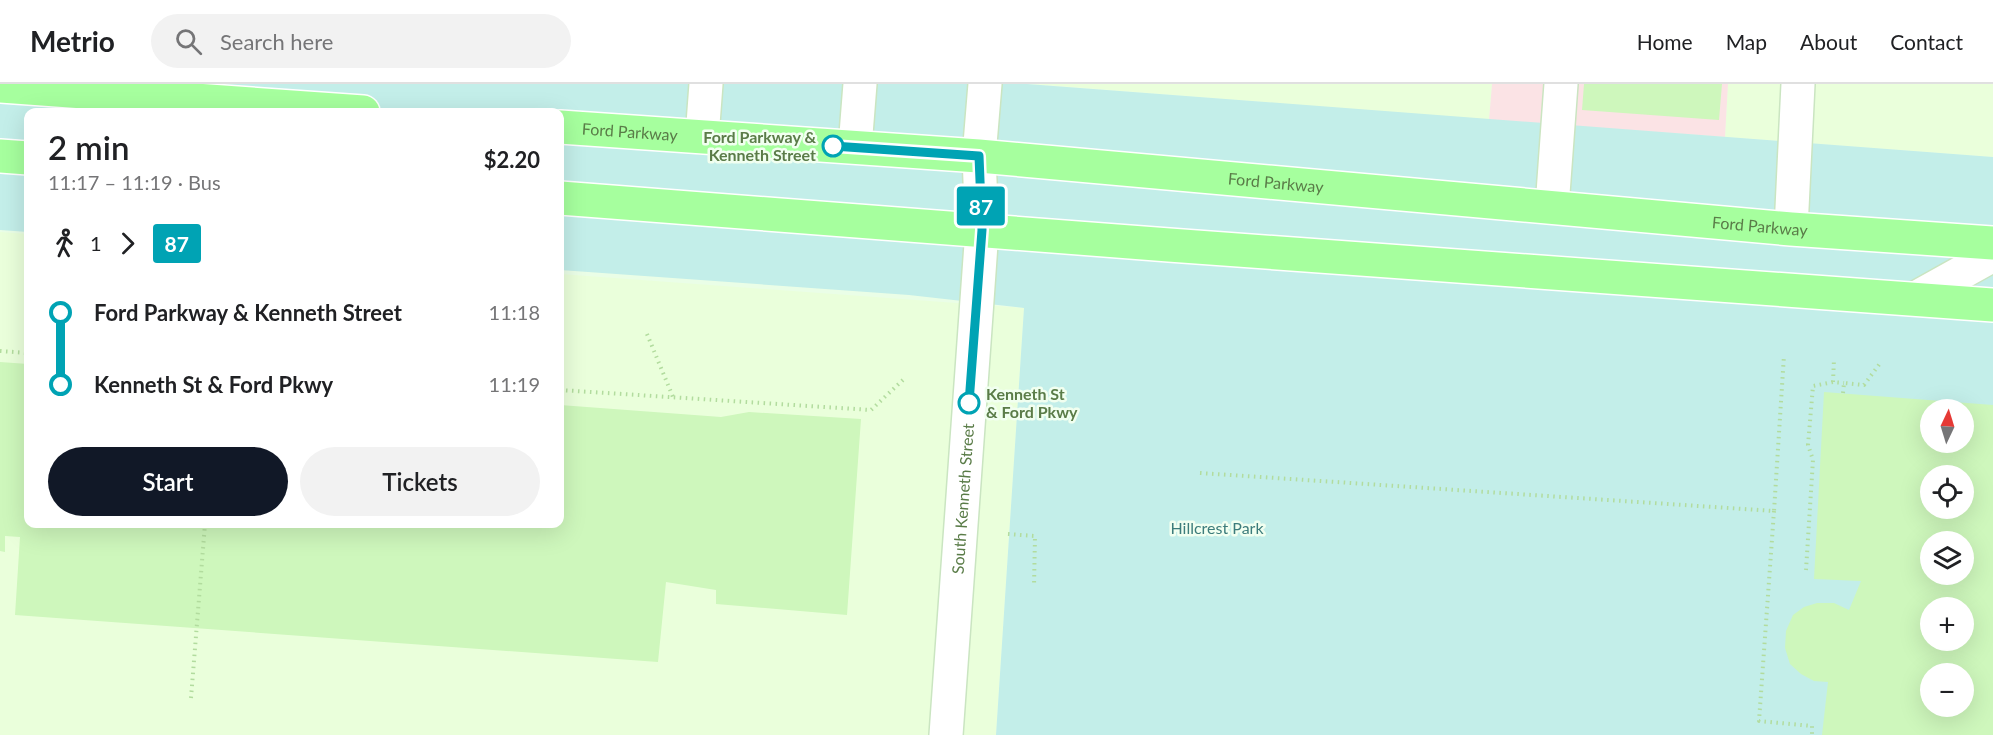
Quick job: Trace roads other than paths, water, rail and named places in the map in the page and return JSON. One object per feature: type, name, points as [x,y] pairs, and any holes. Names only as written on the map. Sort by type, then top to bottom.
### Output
[{"type":"main road","points":[[0,86],[307,108]]},
{"type":"main road","name":"Ford Parkway","points":[[564,126],[979,156],[1791,228],[1993,243]]},
{"type":"main road","points":[[0,156],[24,158]]},
{"type":"main road","points":[[564,198],[1993,305]]},
{"type":"street","points":[[702,136],[706,84]]},
{"type":"street","points":[[855,147],[860,84]]},
{"type":"street","name":"South Kenneth Street","points":[[946,735],[982,230],[979,156],[985,84]]},
{"type":"street","points":[[1552,207],[1561,84]]},
{"type":"street","points":[[1791,228],[1798,84]]},
{"type":"street","points":[[1914,299],[1993,255]]},
{"type":"place","name":"Ford Parkway & Kenneth Street","points":[[833,146]]},
{"type":"place","name":"Kenneth St & Ford Pkwy","points":[[969,403]]},
{"type":"park label","name":"Hillcrest Park","points":[[1217,528]]}]
